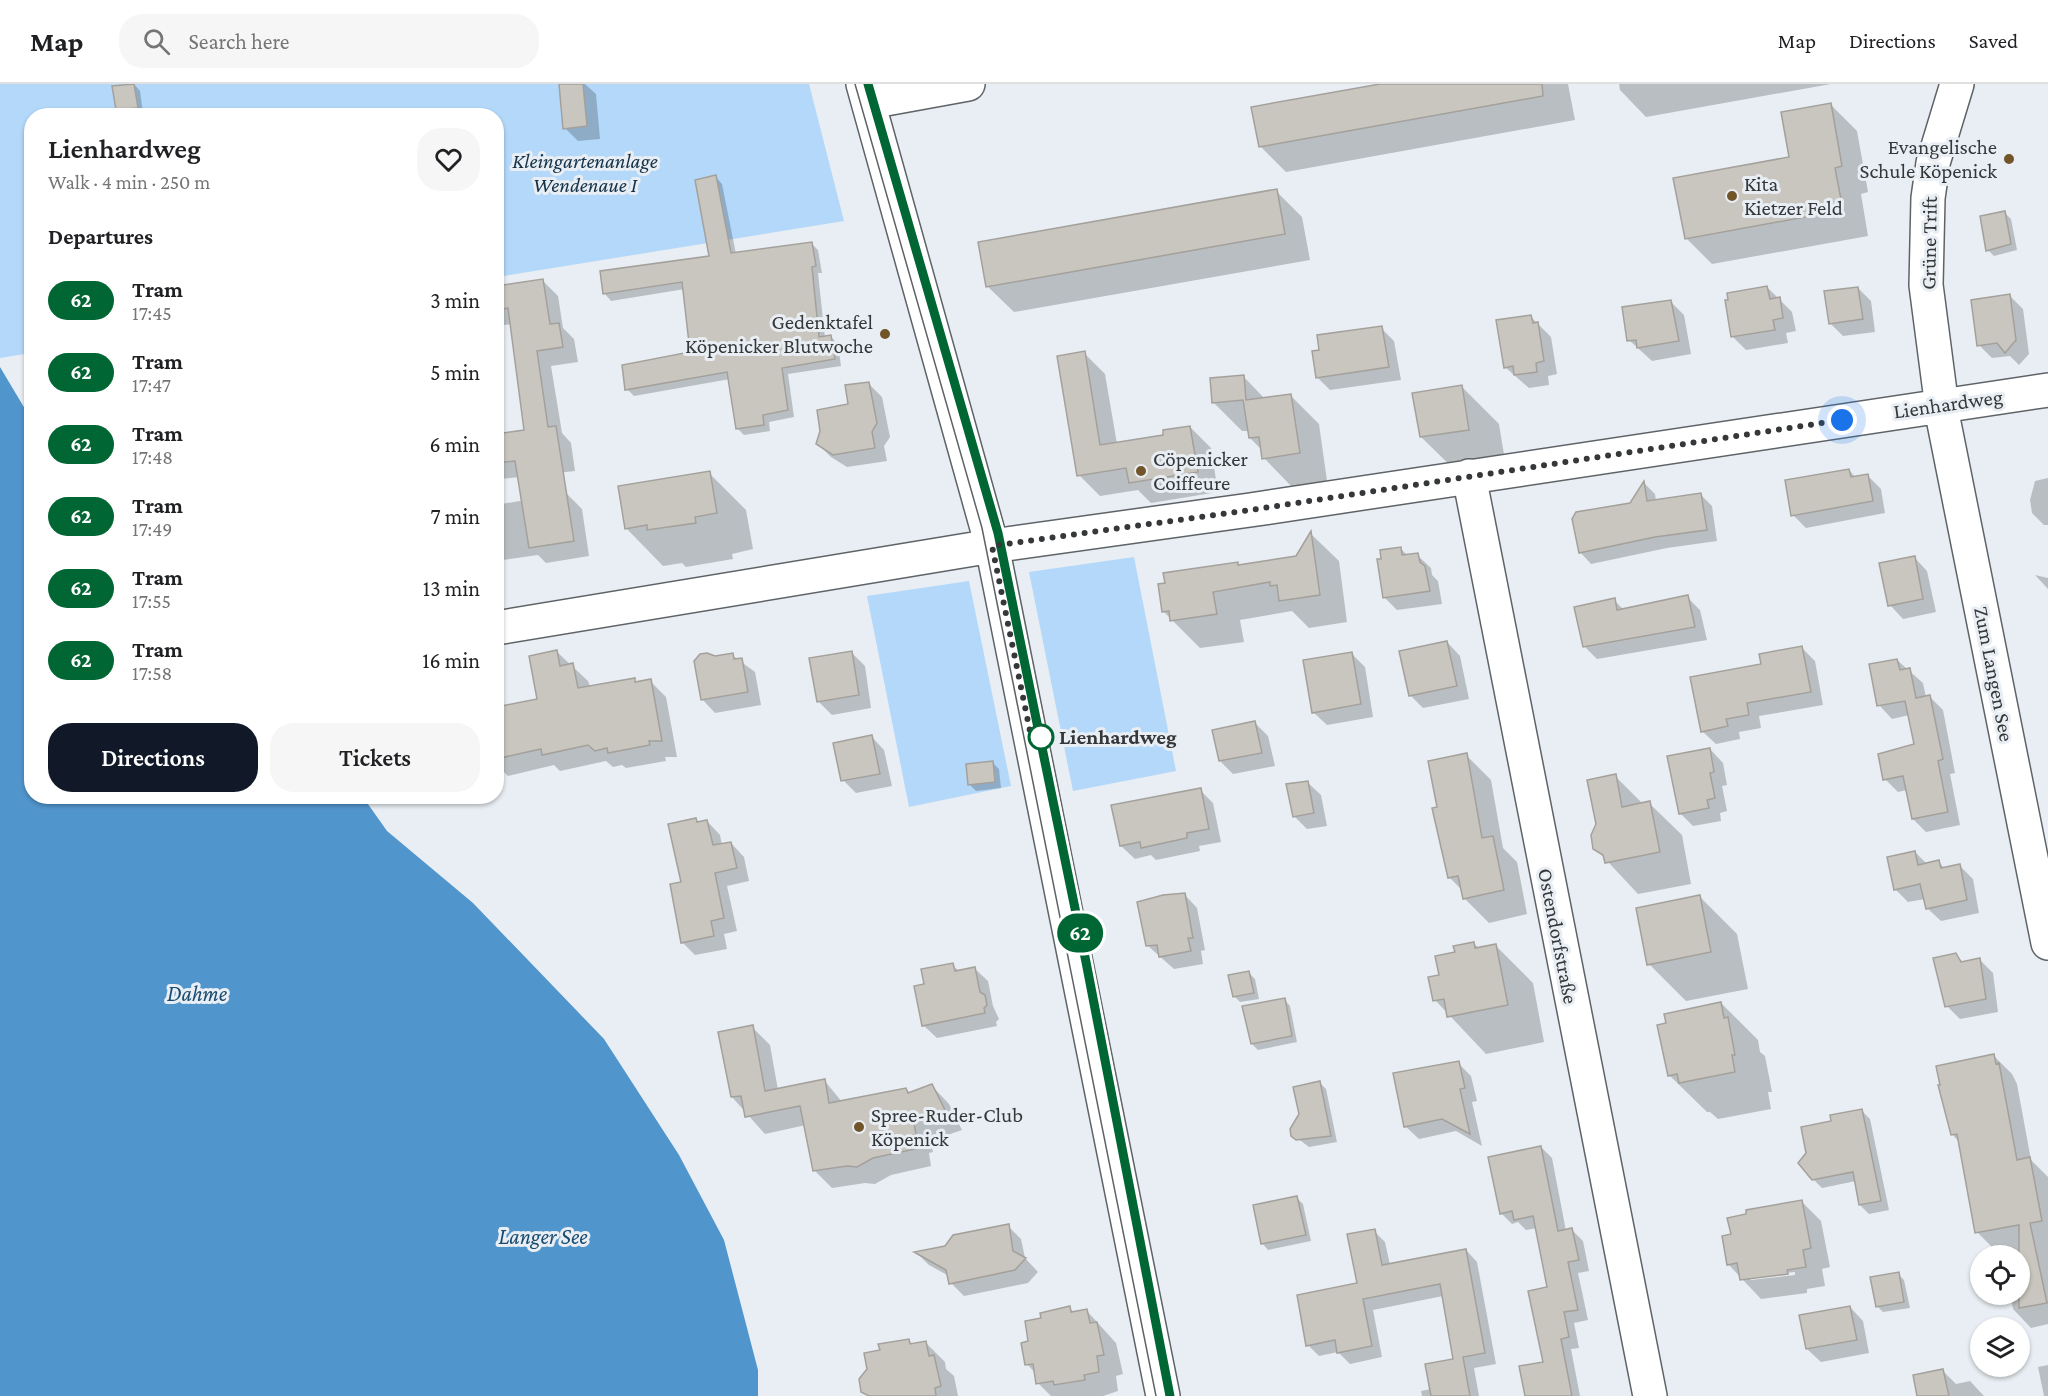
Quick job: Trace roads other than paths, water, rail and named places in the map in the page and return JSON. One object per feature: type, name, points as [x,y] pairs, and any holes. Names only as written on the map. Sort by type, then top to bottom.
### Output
[{"type":"street","points":[[968,84],[866,93],[992,546],[1162,1396]]},
{"type":"street","name":"Grüne Trift","points":[[1941,404],[1926,285],[1928,198],[1933,163],[1957,84]]},
{"type":"street","name":"Lienhardweg","points":[[504,627],[992,546],[1132,528],[1941,404],[2048,390]]},
{"type":"street","name":"Zum Langen See","points":[[1941,404],[2048,943]]},
{"type":"street","name":"Ostendorfstraße","points":[[1469,476],[1650,1396]]},
{"type":"water","points":[[0,367],[24,407],[24,804],[368,804],[387,831],[473,903],[604,1039],[679,1155],[724,1240],[758,1370],[758,1396],[0,1396]]},
{"type":"tram line","points":[[855,84],[982,528],[1156,1396]]},
{"type":"tram line","points":[[868,84],[998,533],[1086,962],[1170,1396]]},
{"type":"tram line","name":"62","points":[[868,84],[998,533],[1086,962],[1170,1396]]},
{"type":"place","name":"Evangelische Schule Köpenick","points":[[2009,159]]},
{"type":"place","name":"Kita Kietzer Feld","points":[[1732,196]]},
{"type":"place","name":"Gedenktafel Köpenicker Blutwoche","points":[[885,334]]},
{"type":"place","name":"Cöpenicker Coiffeure","points":[[1141,471]]},
{"type":"place","name":"Lienhardweg","points":[[1041,737]]},
{"type":"place","name":"Spree-Ruder-Club Köpenick","points":[[859,1127]]},
{"type":"park label","name":"Kleingartenanlage Wendenaue I","points":[[585,173]]},
{"type":"water label","name":"Dahme","points":[[197,993]]},
{"type":"water label","name":"Langer See","points":[[543,1236]]}]
